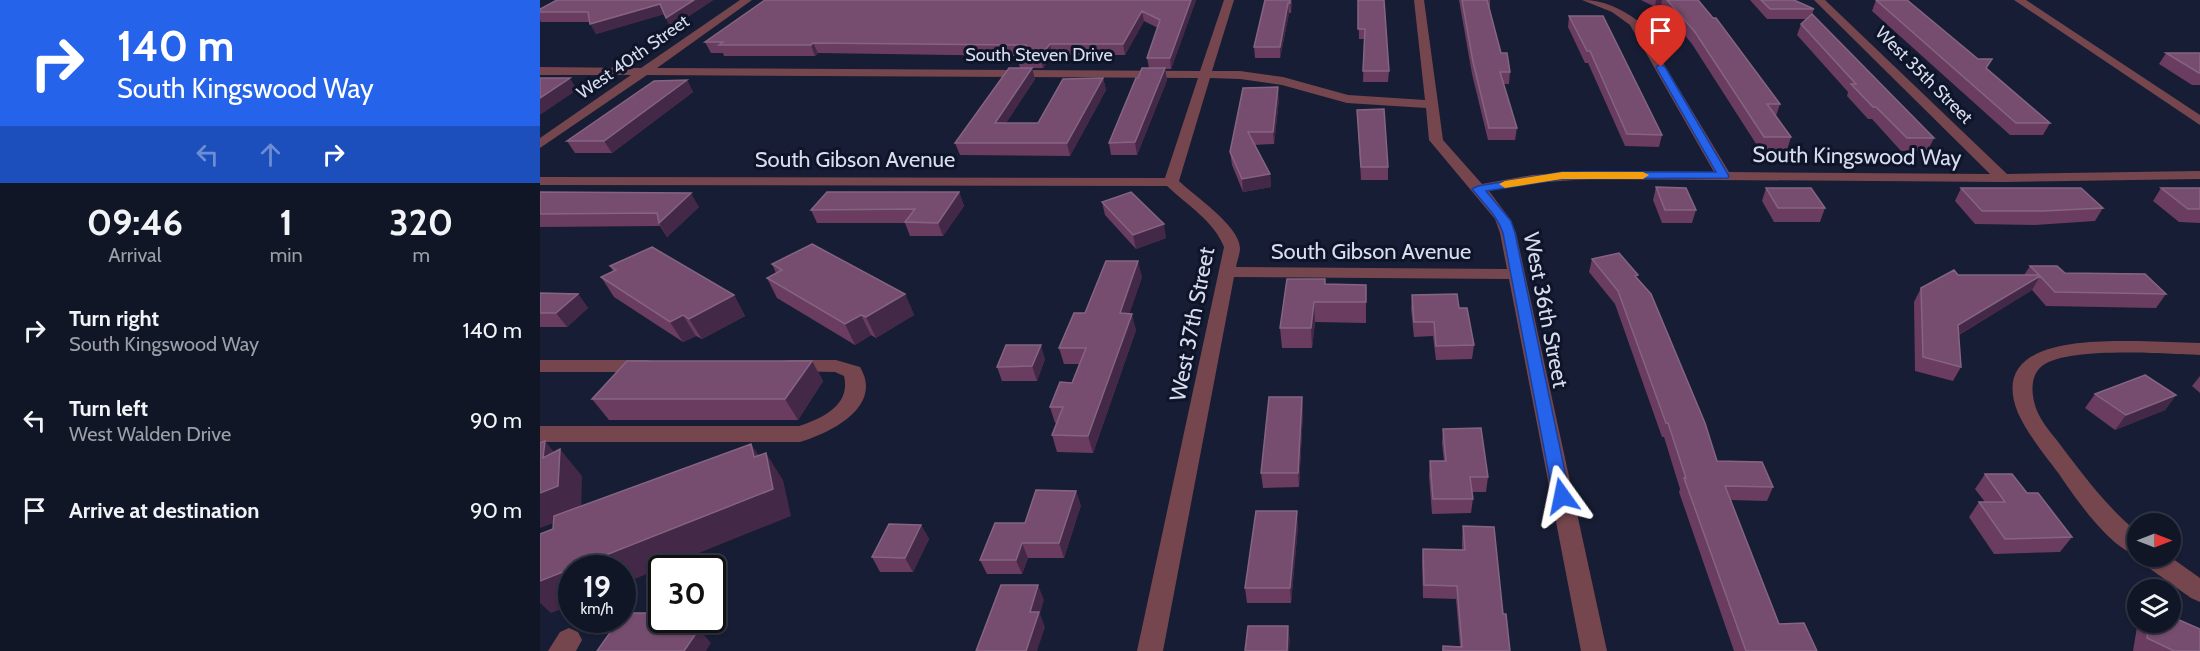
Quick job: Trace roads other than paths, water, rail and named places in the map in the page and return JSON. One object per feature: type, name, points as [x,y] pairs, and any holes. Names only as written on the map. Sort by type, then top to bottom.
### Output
[{"type":"street","name":"West 40th Street","points":[[540,144],[747,0]]},
{"type":"street","points":[[1171,182],[1229,0]]},
{"type":"street","name":"West 36th Street","points":[[1419,0],[1436,140],[1444,153],[1505,221],[1594,651]]},
{"type":"street","points":[[1587,0],[1616,10],[1634,23],[1724,176]]},
{"type":"street","name":"West 35th Street","points":[[1819,0],[2003,178]]},
{"type":"street","points":[[2019,0],[2199,120]]},
{"type":"street","name":"South Steven Drive","points":[[540,71],[1206,74],[1269,78],[1347,99],[1431,104]]},
{"type":"street","name":"South Kingswood Way","points":[[1478,189],[1562,176],[2003,178],[2200,175]]},
{"type":"street","name":"South Gibson Avenue","points":[[540,181],[1171,182]]},
{"type":"street","name":"West 37th Street","points":[[1150,651],[1232,247],[1230,237],[1222,227],[1192,203],[1171,182]]},
{"type":"street","name":"South Gibson Avenue","points":[[1227,272],[1515,274]]},
{"type":"street","points":[[2127,537],[2107,518],[2039,432],[2025,407],[2023,385],[2028,372],[2036,361],[2055,352],[2079,349],[2200,349]]},
{"type":"street","points":[[540,366],[658,366]]},
{"type":"street","points":[[540,434],[800,434],[822,428],[851,402],[855,392],[857,381],[853,372],[836,366],[765,366]]},
{"type":"street","points":[[2166,567],[2200,591]]}]
